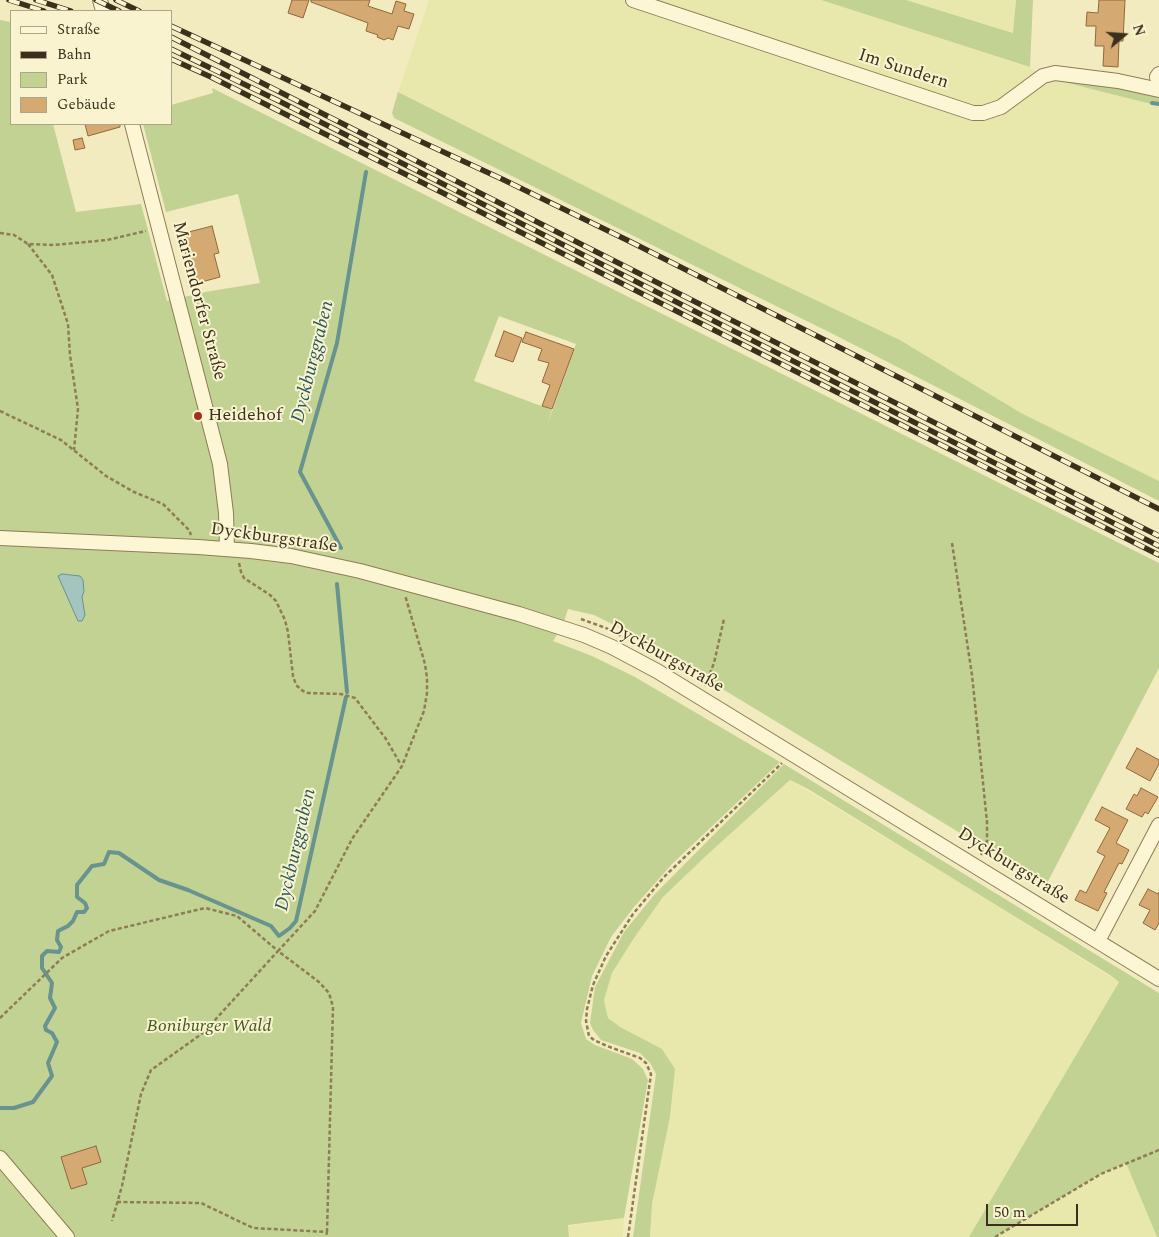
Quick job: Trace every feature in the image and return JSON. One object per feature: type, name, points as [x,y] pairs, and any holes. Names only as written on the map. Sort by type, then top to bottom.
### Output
[{"type":"street","name":"Im Sundern","points":[[633,0],[973,113],[983,113],[1001,107],[1042,76],[1055,73],[1118,81],[1159,90]]},
{"type":"street","points":[[1159,74],[1157,77],[1159,79]]},
{"type":"street","name":"Mariendorfer Straße","points":[[132,125],[220,464],[226,504],[227,549]]},
{"type":"street","name":"Dyckburgstraße","points":[[0,538],[227,549],[291,556],[360,571],[542,621],[605,644],[657,670],[1159,979]]},
{"type":"street","points":[[1098,941],[1159,825]]},
{"type":"street","points":[[0,1158],[67,1237]]},
{"type":"path","points":[[28,244],[54,246],[107,240],[159,228]]},
{"type":"path","points":[[0,233],[14,234],[28,244],[52,275],[68,324],[70,355],[78,409],[74,450]]},
{"type":"path","points":[[0,411],[61,440],[122,486],[163,504],[190,530],[192,535]]},
{"type":"path","points":[[952,543],[975,704],[987,822],[987,841],[981,856]]},
{"type":"path","points":[[239,559],[244,578],[276,601],[285,620],[290,638],[293,676],[296,685],[308,693],[341,694],[355,698],[386,739],[402,766]]},
{"type":"path","points":[[112,1221],[122,1186],[141,1094],[152,1070],[203,1033],[315,911],[352,839],[402,766],[424,711],[428,693],[425,664],[404,592],[412,594]]},
{"type":"path","points":[[705,687],[714,663],[724,619]]},
{"type":"path","points":[[628,1237],[652,1074],[646,1063],[640,1058],[594,1040],[589,1036],[586,1021],[593,985],[606,956],[633,914],[664,878],[786,759]]},
{"type":"path","points":[[0,1018],[62,958],[108,931],[205,908],[238,916],[278,951],[319,982],[329,994],[332,1007],[326,1237]]},
{"type":"path","points":[[995,1237],[1101,1174],[1159,1150]]},
{"type":"path","points":[[117,1202],[201,1203],[253,1228],[327,1232]]},
{"type":"shaded area","points":[[429,0],[821,0],[1030,67],[1043,76],[1159,106],[1159,481],[1021,413],[900,340],[744,266],[398,92]]},
{"type":"shaded area","points":[[906,0],[1016,0],[1014,33]]},
{"type":"shaded area","points":[[790,780],[1119,982],[969,1237],[650,1237],[652,1204],[670,1117],[675,1069],[608,1018],[604,1000],[612,973],[663,897]]},
{"type":"shaded area","points":[[1126,1163],[1157,1237],[995,1237],[1101,1174]]},
{"type":"shaded area","points":[[624,1218],[623,1237],[569,1237],[568,1226]]},
{"type":"green space","points":[[821,0],[906,0],[1013,33],[1016,0],[1033,0],[1030,67]]},
{"type":"green space","name":"Boniburger Wald","points":[[0,20],[10,22],[10,125],[53,125],[76,212],[141,204],[167,301],[205,292],[260,283],[238,194],[166,212],[143,125],[172,125],[172,105],[213,93],[212,88],[1159,563],[1159,668],[1046,885],[630,633],[594,615],[568,609],[563,625],[553,641],[592,656],[635,677],[780,762],[672,864],[634,907],[611,937],[592,976],[581,1023],[586,1039],[595,1045],[632,1059],[643,1069],[648,1080],[624,1218],[568,1225],[569,1237],[0,1237]],"holes":[[[499,316],[576,344],[547,426],[552,410],[474,381]]]},
{"type":"green space","points":[[1052,79],[1159,90],[1159,106]]},
{"type":"green space","points":[[398,92],[744,266],[900,340],[1021,413],[1159,481],[1159,501],[831,333],[394,118],[392,113]]},
{"type":"green space","points":[[784,764],[1159,993],[1159,1237],[1157,1237],[1126,1163],[1101,1174],[995,1237],[969,1237],[1119,982],[808,789],[790,780],[663,897],[612,973],[604,1000],[608,1018],[620,1027],[662,1049],[675,1069],[670,1117],[652,1204],[650,1237],[633,1237],[656,1074],[650,1063],[640,1053],[601,1040],[593,1030],[590,1023],[595,987],[624,932],[654,895]]},
{"type":"water","points":[[62,574],[80,576],[83,580],[84,591],[82,597],[85,615],[82,621],[78,621],[58,576]]},
{"type":"building","points":[[292,0],[309,0],[303,18],[288,13]]},
{"type":"building","points":[[311,0],[370,0],[368,6],[392,14],[396,1],[406,4],[404,11],[414,14],[409,29],[398,26],[393,40],[388,38],[384,40],[377,37],[378,35],[366,31],[368,23],[311,2]]},
{"type":"building","points":[[1099,0],[1125,0],[1123,41],[1119,41],[1118,67],[1103,66],[1104,46],[1095,46],[1096,26],[1086,26],[1087,12],[1098,13]]},
{"type":"building","points":[[85,125],[120,125],[120,127],[88,136]]},
{"type":"building","points":[[82,138],[85,148],[75,150],[73,140]]},
{"type":"building","points":[[212,226],[219,253],[214,254],[220,277],[198,283],[193,265],[189,266],[181,234]]},
{"type":"building","points":[[504,331],[522,338],[513,362],[495,356]]},
{"type":"building","points":[[526,332],[574,349],[552,409],[542,406],[550,385],[542,382],[549,363],[538,360],[542,349],[522,342]]},
{"type":"building","points":[[1137,748],[1159,760],[1159,764],[1150,781],[1126,768]]},
{"type":"building","points":[[1141,788],[1158,797],[1148,814],[1145,812],[1142,817],[1126,809],[1134,794],[1137,796]]},
{"type":"building","points":[[1102,807],[1128,820],[1116,843],[1129,850],[1122,864],[1119,863],[1104,892],[1107,893],[1098,911],[1075,900],[1080,890],[1086,893],[1105,856],[1097,852],[1110,828],[1095,820]]},
{"type":"building","points":[[1148,889],[1158,894],[1159,892],[1159,923],[1155,930],[1143,923],[1150,910],[1139,905]]},
{"type":"building","points":[[96,1146],[101,1162],[82,1168],[87,1184],[71,1189],[61,1157]]},
{"type":"waterway","points":[[1152,103],[1159,104]]},
{"type":"waterway","name":"Dyckburggraben","points":[[341,548],[300,472],[337,343],[366,172]]},
{"type":"waterway","name":"Dyckburggraben","points":[[337,584],[347,692]]},
{"type":"waterway","name":"Dyckburggraben","points":[[0,1108],[14,1108],[33,1102],[52,1076],[48,1063],[57,1042],[52,1033],[46,1030],[45,1026],[55,1008],[50,998],[52,983],[42,968],[42,956],[47,951],[59,952],[61,947],[57,940],[58,931],[68,926],[73,921],[77,912],[84,912],[87,908],[85,903],[77,897],[77,885],[92,866],[104,864],[109,852],[119,853],[159,880],[188,890],[271,926],[279,936],[296,921],[346,697]]},
{"type":"railway","points":[[9,0],[41,10]]},
{"type":"railway","points":[[36,0],[68,10]]},
{"type":"railway","points":[[96,0],[117,10]]},
{"type":"railway","points":[[116,0],[137,10]]},
{"type":"railway","points":[[172,26],[504,180],[631,242],[1159,509]]},
{"type":"railway","points":[[172,38],[1159,536]]},
{"type":"railway","points":[[172,49],[277,100],[1159,546]]},
{"type":"railway","points":[[172,59],[441,192],[1159,555]]},
{"type":"place","name":"Heidehof","points":[[198,416]]}]
